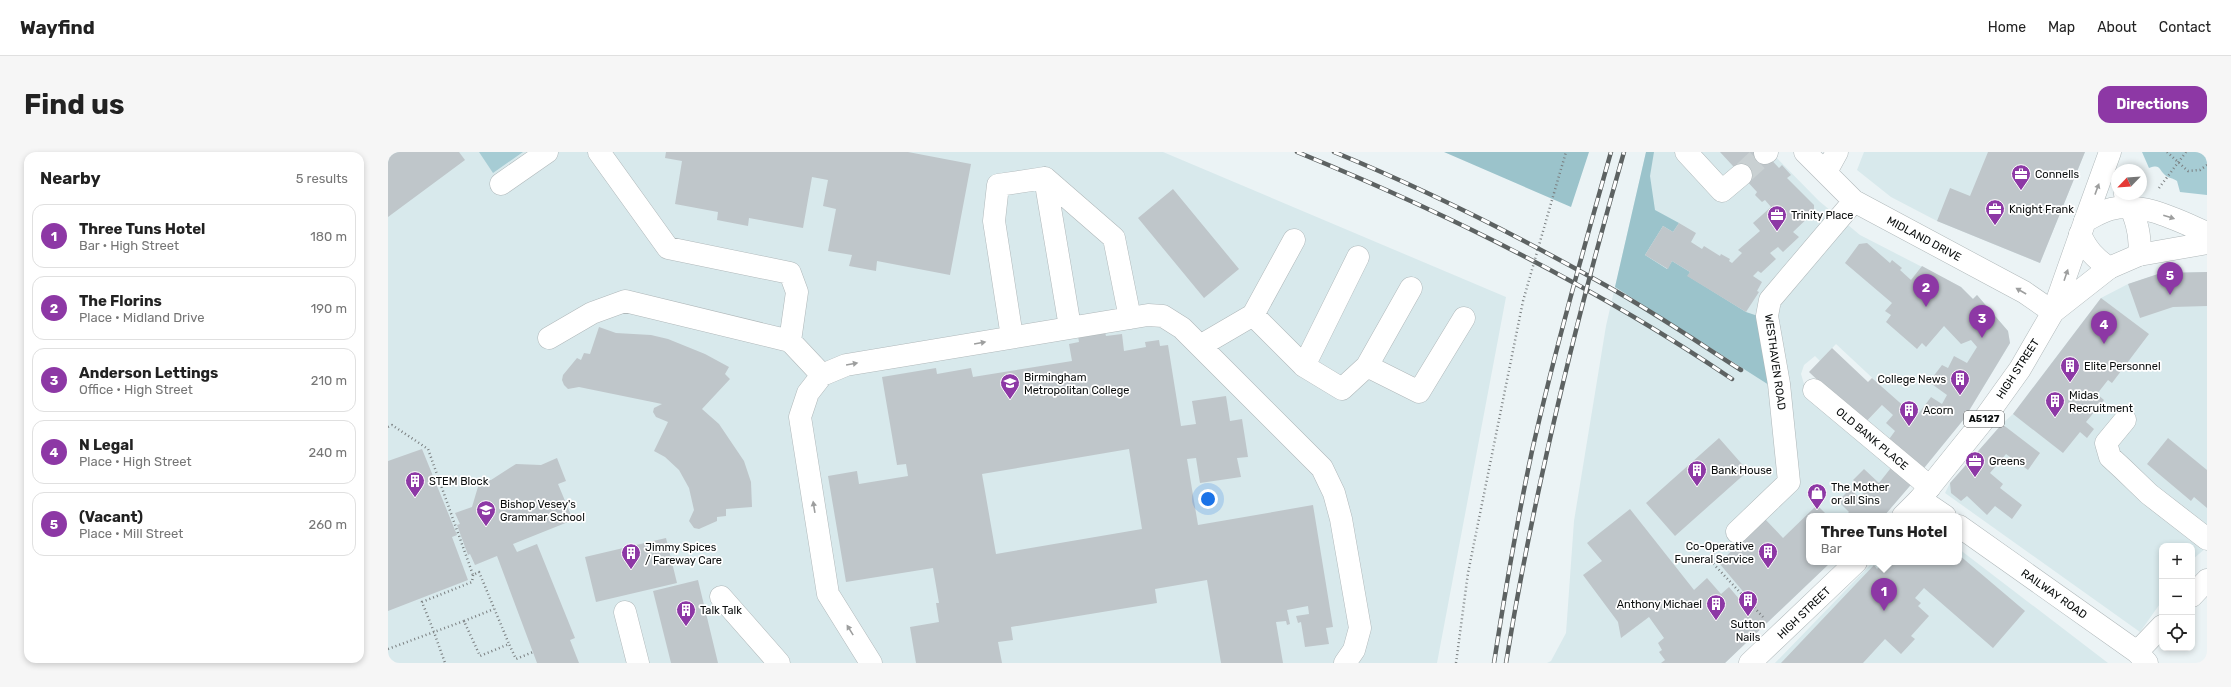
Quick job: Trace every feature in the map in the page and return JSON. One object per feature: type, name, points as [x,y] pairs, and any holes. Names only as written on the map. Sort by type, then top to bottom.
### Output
[{"type":"street","points":[[501,184],[547,152]]},
{"type":"street","points":[[599,152],[668,248],[790,273],[797,292],[790,340]]},
{"type":"street","points":[[1686,152],[1722,191],[1741,175]]},
{"type":"street","name":"MIDLAND DRIVE","points":[[1805,152],[1854,201],[2024,292],[2053,312]]},
{"type":"street","points":[[1826,172],[1837,152]]},
{"type":"street","name":"HIGH STREET","points":[[1906,513],[1925,493],[1982,422],[2020,369],[2053,312],[2083,228],[2112,162]]},
{"type":"street","points":[[1045,178],[1070,327]]},
{"type":"street","points":[[1012,337],[994,221],[998,185],[1045,178],[1114,238],[1130,318]]},
{"type":"street","name":"WESTHAVEN ROAD","points":[[1737,532],[1789,482],[1779,384],[1767,316],[1770,300],[1854,201]]},
{"type":"street","points":[[2134,204],[2141,241],[2139,255]]},
{"type":"street","points":[[2109,268],[2093,256],[2085,246],[2083,228],[2111,209],[2134,204],[2207,233]]},
{"type":"street","points":[[1200,346],[1253,314],[1294,240]]},
{"type":"street","name":"A5127","points":[[2109,268],[2139,255],[2207,242]]},
{"type":"street","points":[[1304,366],[1358,257]]},
{"type":"street","name":"HIGH STREET","points":[[2053,312],[2109,268]]},
{"type":"street","points":[[1253,314],[1304,366],[1342,389],[1367,366],[1411,288]]},
{"type":"street","points":[[549,338],[592,313],[625,302],[790,340],[822,375]]},
{"type":"street","points":[[871,663],[828,594],[800,417],[808,393],[822,375],[846,365],[1148,314],[1163,316],[1182,328],[1322,468],[1334,493],[1341,519],[1360,628],[1354,650],[1345,663]]},
{"type":"street","points":[[1367,366],[1419,392],[1464,318]]},
{"type":"street","name":"OLD BANK PLACE","points":[[1814,390],[1925,493]]},
{"type":"street","points":[[2124,420],[2106,443],[2110,457],[2149,494],[2207,539]]},
{"type":"street","points":[[1925,493],[1942,513]]},
{"type":"street","name":"RAILWAY ROAD","points":[[1962,528],[2142,658]]},
{"type":"street","name":"HIGH STREET","points":[[1750,663],[1853,565]]},
{"type":"street","points":[[2195,593],[2207,580]]},
{"type":"street","points":[[721,597],[779,663]]},
{"type":"street","points":[[625,612],[638,663]]},
{"type":"street","points":[[2142,658],[2159,631]]},
{"type":"path","points":[[1456,663],[1468,574],[1523,301],[1566,152]]},
{"type":"path","points":[[2167,152],[2188,171],[2200,170],[2207,165]]},
{"type":"path","points":[[2134,204],[2178,163],[2186,152]]},
{"type":"path","points":[[388,426],[392,425],[428,449],[473,575],[472,582],[422,602],[445,663]]},
{"type":"path","points":[[1737,532],[1708,558],[1780,636]]},
{"type":"path","points":[[473,575],[479,572],[516,659],[533,652]]},
{"type":"path","points":[[388,649],[494,609]]},
{"type":"path","points":[[464,620],[480,656],[509,644]]},
{"type":"shaded area","name":"Birmingham Metropolitan College","points":[[388,152],[1163,152],[1506,297],[1437,663],[388,663]]},
{"type":"shaded area","points":[[479,152],[523,152],[493,173]]},
{"type":"shaded area","points":[[1444,152],[1589,152],[1571,207]]},
{"type":"shaded area","points":[[1646,152],[1771,152],[1819,201],[1860,235],[1961,287],[1973,299],[1977,295],[2008,331],[2010,343],[1964,419],[1920,473],[1864,424],[1891,396],[1836,344],[1820,361],[1815,356],[1804,365],[1801,374],[1808,397],[1915,480],[1887,513],[1806,513],[1806,565],[1828,565],[1725,663],[1547,663],[1551,661],[1566,633],[1574,521],[1606,326]]},
{"type":"shaded area","points":[[1646,152],[1654,152],[1650,176],[1655,210],[1679,223],[1673,232],[1663,226],[1645,255],[1667,269],[1672,261],[1690,272],[1688,276],[1746,312],[1764,318],[1780,392],[1615,287]]},
{"type":"shaded area","points":[[1864,152],[2085,152],[2040,263],[1937,221],[1891,197],[1857,170]]},
{"type":"shaded area","points":[[2142,152],[2207,152],[2207,195],[2180,192],[2177,181],[2166,176],[2157,167],[2149,168]]},
{"type":"shaded area","points":[[2207,272],[2207,547],[2195,557],[2195,543],[2159,543],[2159,605],[2140,632],[1945,493],[1950,483],[2002,424],[2013,414],[2101,298],[2128,284],[2161,273]]},
{"type":"shaded area","points":[[1962,551],[2108,663],[1775,663],[1870,565],[1962,565]]},
{"type":"building","points":[[388,152],[459,152],[465,160],[388,217]]},
{"type":"building","points":[[666,152],[908,152],[971,164],[950,275],[877,261],[876,271],[849,266],[852,255],[828,251],[836,209],[823,206],[828,180],[812,177],[803,228],[749,218],[748,226],[717,220],[718,212],[675,204],[682,161],[665,158]]},
{"type":"building","name":"Trinity Place","points":[[1720,152],[1764,152],[1779,168],[1782,165],[1791,175],[1787,178],[1814,205],[1814,212],[1793,232],[1799,237],[1783,252],[1778,247],[1770,253],[1776,259],[1761,273],[1758,271],[1753,276],[1762,282],[1757,291],[1759,292],[1746,312],[1687,276],[1690,272],[1672,261],[1668,269],[1645,255],[1663,226],[1673,232],[1679,223],[1696,233],[1691,242],[1702,249],[1704,246],[1720,256],[1721,254],[1730,259],[1729,261],[1732,263],[1742,253],[1738,250],[1760,231],[1753,223],[1771,207],[1765,200],[1762,202],[1755,195],[1757,192]]},
{"type":"building","points":[[1988,152],[2085,152],[2040,263],[1937,221],[1950,188],[1970,196]]},
{"type":"building","points":[[1173,189],[1239,269],[1204,298],[1138,218]]},
{"type":"building","points":[[1867,243],[1890,263],[1892,260],[1902,268],[1900,270],[1911,280],[1922,266],[1961,287],[1973,299],[1977,295],[2008,331],[2010,343],[1964,419],[1920,473],[1887,442],[1895,431],[1886,423],[1893,415],[1882,405],[1864,424],[1809,372],[1832,348],[1868,382],[1872,378],[1916,417],[1931,397],[1942,404],[1947,395],[1929,382],[1942,365],[1948,368],[1954,356],[1967,363],[1977,347],[1971,340],[1961,344],[1944,326],[1926,347],[1922,343],[1917,349],[1886,322],[1891,315],[1885,311],[1892,303],[1845,263],[1859,244]]},
{"type":"building","points":[[2207,272],[2207,306],[2173,307],[2140,318],[2128,284],[2161,273]]},
{"type":"building","points":[[2101,298],[2149,334],[2112,383],[2108,380],[2097,394],[2104,400],[2086,422],[2094,429],[2087,438],[2080,432],[2063,453],[2013,414]]},
{"type":"building","points":[[599,327],[616,333],[651,335],[668,339],[705,354],[729,367],[725,374],[730,379],[702,409],[719,424],[744,461],[751,482],[752,507],[726,509],[726,516],[717,517],[717,521],[699,529],[694,528],[689,521],[694,510],[689,488],[679,470],[665,457],[654,451],[668,422],[656,417],[653,412],[654,408],[662,404],[579,387],[568,389],[564,385],[562,380],[563,375],[577,358],[581,360],[584,353],[590,354]]},
{"type":"building","points":[[1105,332],[1106,336],[1122,334],[1124,351],[1146,347],[1145,342],[1159,340],[1160,346],[1168,345],[1181,426],[1196,424],[1192,401],[1226,396],[1230,421],[1242,419],[1248,457],[1237,458],[1241,477],[1200,483],[1196,458],[1187,459],[1198,525],[1313,505],[1333,627],[1326,628],[1329,644],[1305,647],[1301,622],[1298,623],[1296,616],[1309,614],[1308,606],[1287,610],[1290,624],[1287,625],[1286,621],[1276,622],[1283,663],[1221,663],[1207,580],[1155,589],[1157,603],[1011,627],[1013,640],[998,642],[1002,663],[916,663],[910,627],[939,622],[936,603],[939,603],[933,568],[846,582],[828,476],[857,471],[859,484],[908,476],[906,464],[897,465],[882,377],[936,368],[937,374],[971,368],[973,377],[1072,361],[1069,344],[1079,342],[1078,336]],"holes":[[[1129,449],[1142,529],[996,554],[982,474]]]},
{"type":"building","name":"Greens","points":[[2002,424],[2040,453],[2028,470],[2006,454],[1990,473],[2003,484],[2000,488],[2022,505],[2012,519],[1995,506],[1987,515],[1967,496],[1961,501],[1951,493],[1950,483]]},
{"type":"building","name":"Bank House","points":[[1719,438],[1748,471],[1675,536],[1646,503]]},
{"type":"building","points":[[2168,438],[2207,470],[2207,508],[2194,497],[2191,501],[2147,464]]},
{"type":"building","name":"STEM Block","points":[[422,449],[457,535],[452,537],[468,580],[388,611],[388,461]]},
{"type":"building","name":"Bishop Vesey's Grammar School","points":[[557,458],[566,481],[558,484],[573,520],[513,544],[517,552],[537,544],[575,638],[570,640],[579,663],[537,663],[497,556],[475,565],[470,554],[468,555],[457,525],[460,524],[455,513],[472,507],[480,480],[491,480],[516,464],[541,465]]},
{"type":"building","points":[[1894,464],[1915,480],[1887,513],[1848,513],[1849,512],[1838,501],[1850,489],[1859,497],[1866,490],[1853,480],[1864,469],[1879,483]]},
{"type":"building","points":[[1817,505],[1825,513],[1809,513]]},
{"type":"building","points":[[1630,509],[1694,590],[1707,578],[1721,594],[1729,587],[1746,607],[1752,602],[1719,563],[1765,519],[1783,538],[1806,516],[1806,565],[1828,565],[1725,663],[1661,663],[1665,660],[1659,652],[1662,650],[1658,643],[1664,638],[1649,617],[1621,638],[1618,622],[1583,575],[1602,561],[1587,543]]},
{"type":"building","name":"Jimmy Spices / Fareway Care","points":[[666,538],[677,583],[596,602],[585,557]]},
{"type":"building","points":[[1962,558],[2025,611],[1993,648],[1924,588],[1915,598],[1921,603],[1918,606],[1929,616],[1911,636],[1915,639],[1901,654],[1885,639],[1863,663],[1781,663],[1874,565],[1877,569],[1880,565],[1962,565]]},
{"type":"building","name":"Talk Talk","points":[[698,580],[718,663],[671,663],[653,591]]},
{"type":"tunnel","points":[[1741,175],[1765,153]]},
{"type":"railway","points":[[1297,152],[1410,201],[1520,254],[1628,313],[1732,379]]},
{"type":"railway","points":[[1334,152],[1472,214],[1539,249],[1640,305],[1741,370]]},
{"type":"railway","points":[[1494,663],[1521,504],[1532,451],[1560,338],[1611,152]]},
{"type":"railway","points":[[1506,663],[1517,598],[1543,470],[1589,278],[1624,152]]},
{"type":"place","name":"Connells","points":[[2021,191]]},
{"type":"place","name":"Knight Frank","points":[[1995,226]]},
{"type":"place","name":"Trinity Place","points":[[1777,232]]},
{"type":"place","name":"(Vacant)","points":[[2170,295]]},
{"type":"place","name":"The Florins","points":[[1926,307]]},
{"type":"place","name":"Anderson Lettings","points":[[1982,338]]},
{"type":"place","name":"N Legal","points":[[2104,344]]},
{"type":"place","name":"Elite Personnel","points":[[2070,383]]},
{"type":"place","name":"College News","points":[[1960,396]]},
{"type":"place","name":"Birmingham Metropolitan College","points":[[1010,400]]},
{"type":"place","name":"Midas Recruitment","points":[[2055,418]]},
{"type":"place","name":"Acorn","points":[[1909,427]]},
{"type":"place","name":"Greens","points":[[1975,478]]},
{"type":"place","name":"Bank House","points":[[1697,487]]},
{"type":"place","name":"STEM Block","points":[[415,498]]},
{"type":"place","name":"The Mother or all Sins","points":[[1817,510]]},
{"type":"place","name":"Bishop Vesey's Grammar School","points":[[486,527]]},
{"type":"place","name":"Co-Operative Funeral Service","points":[[1768,569]]},
{"type":"place","name":"Jimmy Spices / Fareway Care","points":[[631,570]]},
{"type":"place","name":"Three Tuns Hotel","points":[[1884,611]]},
{"type":"place","name":"Sutton Nails","points":[[1748,617]]},
{"type":"place","name":"Anthony Michael","points":[[1716,621]]},
{"type":"place","name":"Talk Talk","points":[[686,627]]}]
